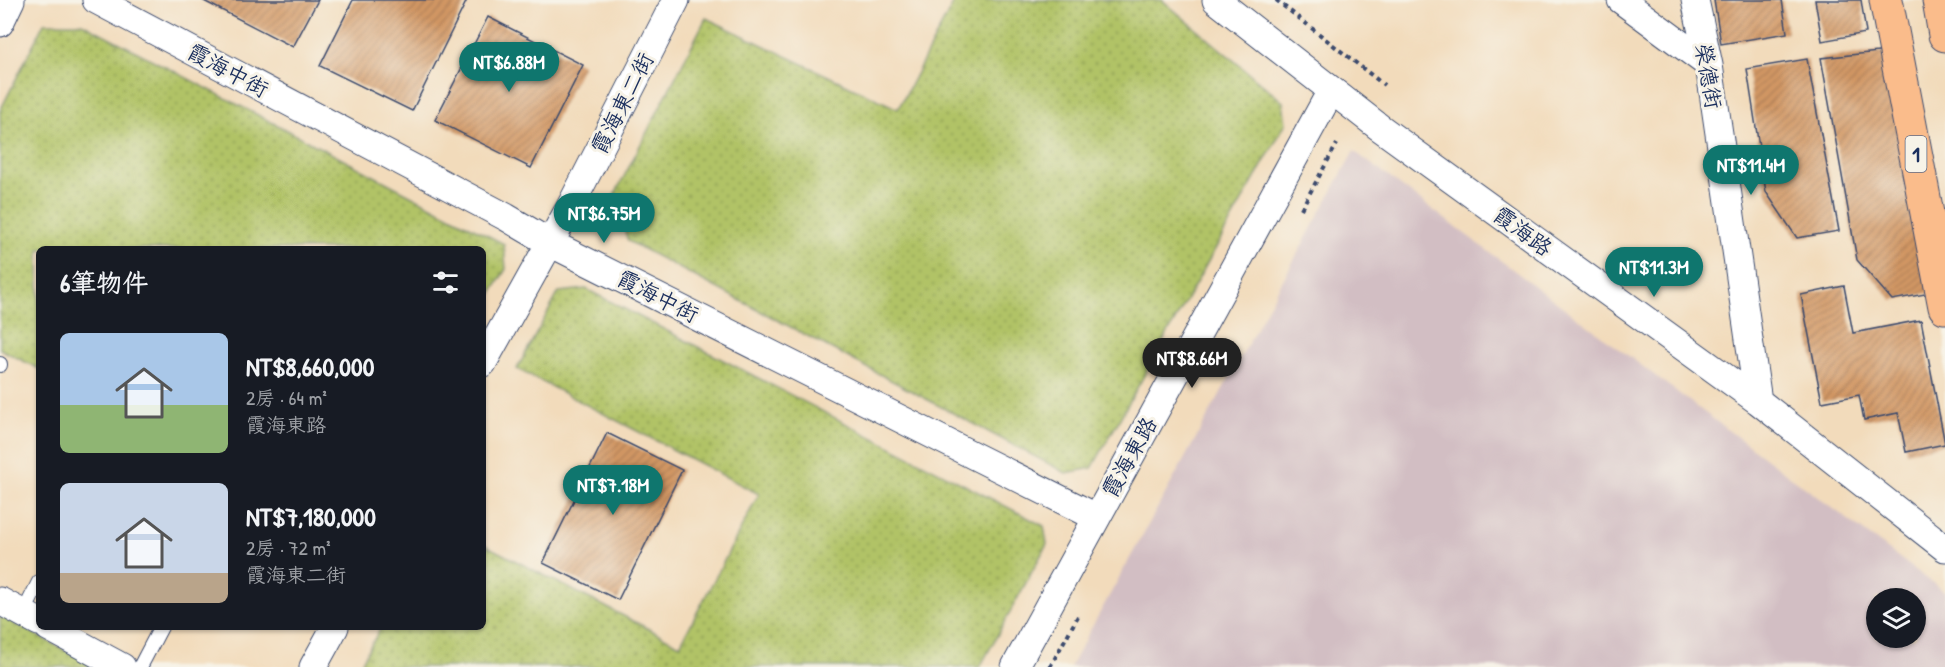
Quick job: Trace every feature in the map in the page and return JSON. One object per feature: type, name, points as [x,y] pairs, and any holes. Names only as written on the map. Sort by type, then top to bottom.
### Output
[{"type":"main road","name":"1","points":[[1886,0],[1945,307]]},
{"type":"main road","points":[[1939,0],[1945,35]]},
{"type":"street","points":[[0,23],[11,0]]},
{"type":"street","name":"霞海中街","points":[[96,0],[485,206],[550,243],[1096,517]]},
{"type":"street","name":"霞海東二街","points":[[486,358],[550,243],[676,0]]},
{"type":"street","name":"霞海路","points":[[1216,0],[1331,91],[1758,401],[1945,548]]},
{"type":"street","points":[[1621,0],[1709,65]]},
{"type":"street","name":"榮德街","points":[[1695,0],[1709,65],[1758,401]]},
{"type":"street","name":"霞海東路","points":[[1015,667],[1331,91]]},
{"type":"street","points":[[54,630],[122,667]]},
{"type":"street","points":[[313,667],[333,630]]},
{"type":"lane","points":[[21,612],[36,587]]},
{"type":"lane","points":[[140,667],[159,630]]},
{"type":"path","points":[[1276,0],[1384,86]]},
{"type":"shaded area","points":[[1354,151],[1945,592],[1945,667],[1070,667]]},
{"type":"green space","points":[[955,0],[1162,0],[1283,102],[1286,123],[1092,468],[1066,473],[628,241],[614,196],[706,18],[898,109]]},
{"type":"green space","points":[[44,23],[82,23],[504,244],[506,269],[486,302],[486,246],[36,246],[36,367],[0,349],[0,111]]},
{"type":"green space","points":[[586,289],[1044,526],[1047,544],[980,667],[359,667],[379,630],[486,630],[486,546],[680,645],[759,494],[517,369],[559,292]]},
{"type":"green space","points":[[0,616],[97,667],[0,667]]},
{"type":"building","points":[[202,0],[318,0],[293,47]]},
{"type":"building","points":[[353,0],[467,0],[412,111],[320,66]]},
{"type":"building","points":[[1714,0],[1782,0],[1787,33],[1721,44]]},
{"type":"building","points":[[1815,0],[1861,0],[1866,33],[1822,41]]},
{"type":"building","points":[[488,17],[583,65],[531,168],[435,120]]},
{"type":"building","points":[[1888,51],[1931,293],[1892,300],[1857,260],[1821,58]]},
{"type":"building","points":[[1807,59],[1839,231],[1797,238],[1766,192],[1747,69]]},
{"type":"building","points":[[1844,286],[1853,333],[1921,320],[1945,444],[1906,452],[1898,413],[1864,420],[1859,395],[1822,402],[1801,295]]},
{"type":"building","points":[[607,433],[682,470],[618,600],[543,563]]}]
